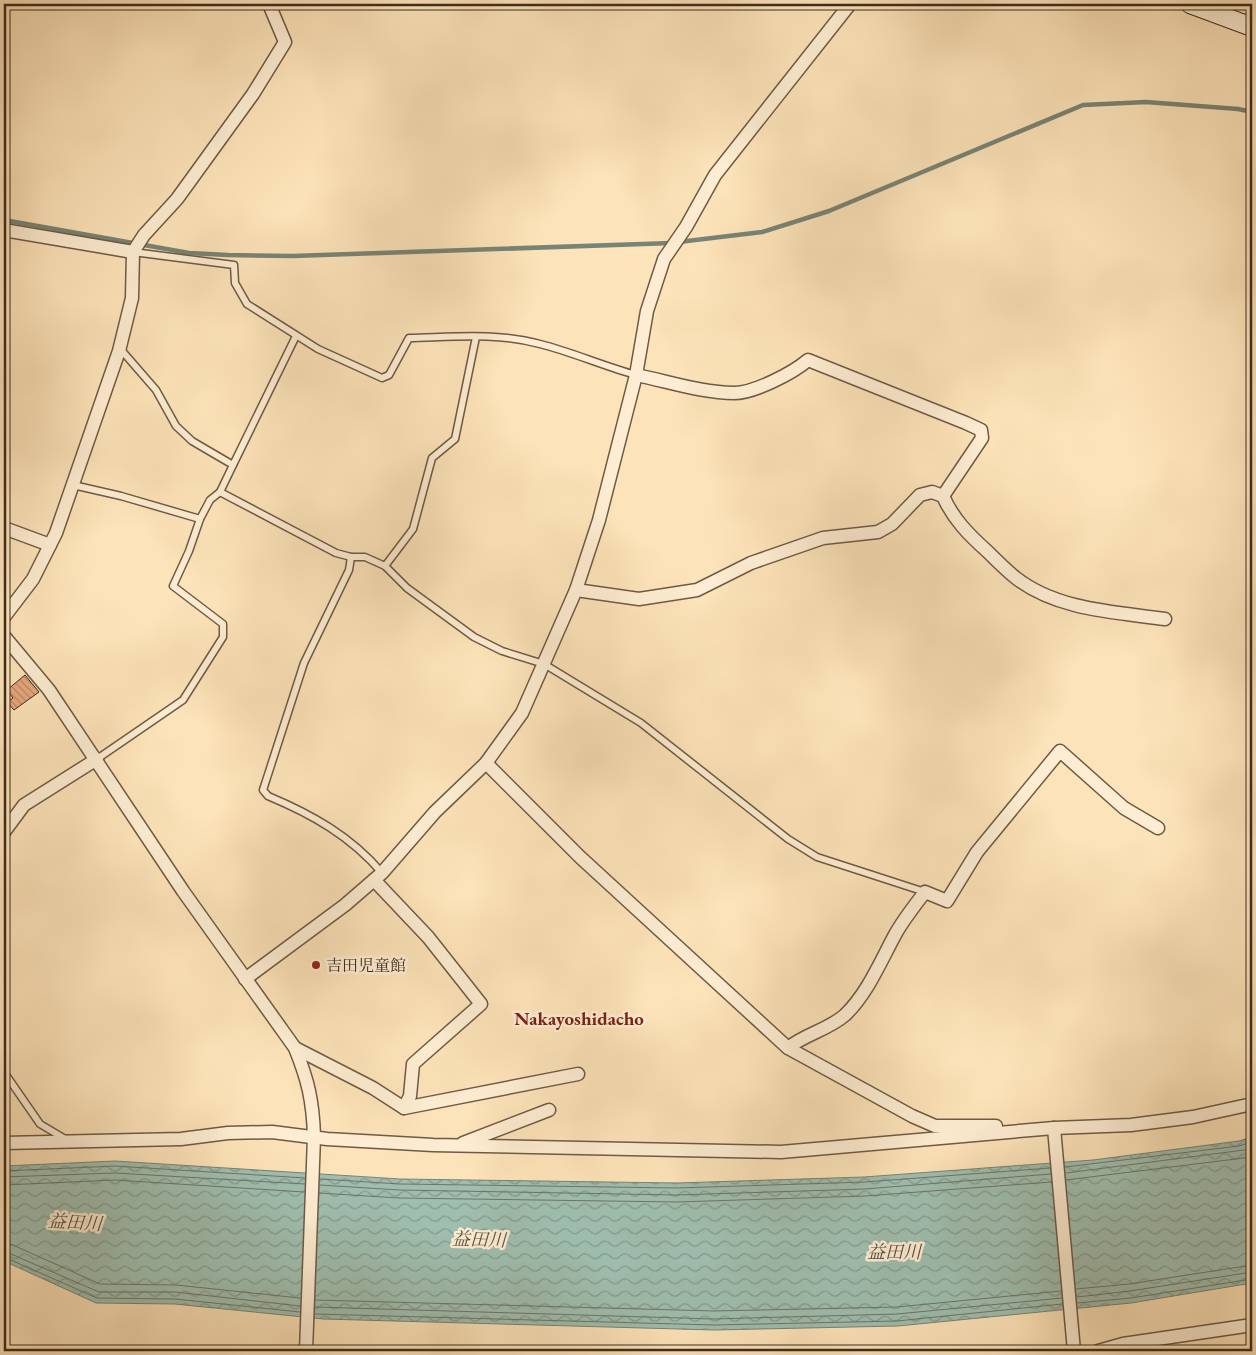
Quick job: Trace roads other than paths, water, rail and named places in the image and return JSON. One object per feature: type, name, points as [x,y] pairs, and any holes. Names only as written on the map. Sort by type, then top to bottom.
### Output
[{"type":"main road","points":[[1190,4],[1252,27]]},
{"type":"street","points":[[4,617],[33,579],[50,545],[73,485],[119,351],[132,298],[133,252],[144,236],[177,199],[253,94],[284,42],[270,4]]},
{"type":"street","points":[[245,979],[338,911],[378,877],[435,812],[486,763],[522,713],[576,590],[599,520],[636,375],[647,311],[664,258],[686,227],[715,175],[850,4]]},
{"type":"street","points":[[4,230],[133,252]]},
{"type":"street","points":[[636,375],[720,392],[737,393],[774,381],[808,360],[981,430],[982,438],[943,496]]},
{"type":"street","points":[[576,590],[639,599],[697,590],[751,563],[823,538],[878,532],[892,524],[920,495],[932,492],[943,496],[950,513],[972,538],[1017,579],[1049,596],[1080,606],[1165,619]]},
{"type":"street","points":[[4,528],[50,545]]},
{"type":"street","points":[[4,636],[49,690],[97,759],[183,891],[295,1048],[306,1075],[313,1105],[314,1142],[306,1351]]},
{"type":"street","points":[[788,1048],[797,1041],[836,1022],[846,1013],[875,974],[897,932],[925,892],[947,900],[977,852],[1060,751],[1124,808],[1158,828]]},
{"type":"street","points":[[4,832],[24,805],[97,759]]},
{"type":"street","points":[[486,763],[587,864],[788,1048],[912,1116],[936,1126],[1004,1126],[1017,1132]]},
{"type":"street","points":[[378,877],[481,1004],[413,1064],[410,1096],[404,1108]]},
{"type":"street","points":[[295,1048],[373,1088],[404,1108],[578,1074]]},
{"type":"street","points":[[4,1143],[71,1143],[181,1139],[245,1132],[272,1132],[314,1142],[781,1152],[1017,1132],[1055,1134],[1193,1117],[1252,1104]]},
{"type":"street","points":[[457,1146],[549,1110]]},
{"type":"street","points":[[1055,1134],[1074,1351]]},
{"type":"street","points":[[1098,1351],[1123,1344],[1252,1325]]},
{"type":"lane","points":[[133,252],[234,265],[235,283],[247,304],[318,349],[382,378],[389,375],[409,338],[499,336],[540,344],[601,366],[636,375]]},
{"type":"lane","points":[[97,759],[183,700],[224,637],[223,624],[173,586],[189,552],[200,519],[210,500],[220,492],[296,336]]},
{"type":"lane","points":[[385,566],[413,529],[432,458],[455,439],[476,337]]},
{"type":"lane","points":[[119,351],[156,390],[176,426],[192,441],[233,465]]},
{"type":"lane","points":[[73,485],[121,496],[200,519]]},
{"type":"lane","points":[[220,492],[336,553],[351,557],[364,557],[385,566],[406,588],[474,637],[502,651],[544,664],[642,723],[788,839],[817,857],[925,892]]},
{"type":"lane","points":[[351,557],[350,570],[304,663],[263,790],[268,796],[312,816],[350,841],[367,855],[378,877]]},
{"type":"lane","points":[[4,1072],[40,1124],[71,1143]]},
{"type":"water","name":"益田川","points":[[1252,1137],[1252,1283],[1131,1303],[898,1326],[714,1330],[323,1319],[175,1304],[96,1303],[4,1261],[4,1166],[115,1161],[400,1179],[677,1183],[864,1177],[1093,1160],[1239,1141]]},
{"type":"waterway","points":[[679,242],[762,232],[829,211],[1083,105],[1146,102],[1238,109],[1252,112]]},
{"type":"waterway","points":[[4,220],[189,253],[228,255],[293,256],[672,243]]},
{"type":"place","name":"吉田児童館","points":[[316,965]]},
{"type":"district","name":"Nakayoshidacho","points":[[579,1018]]}]
